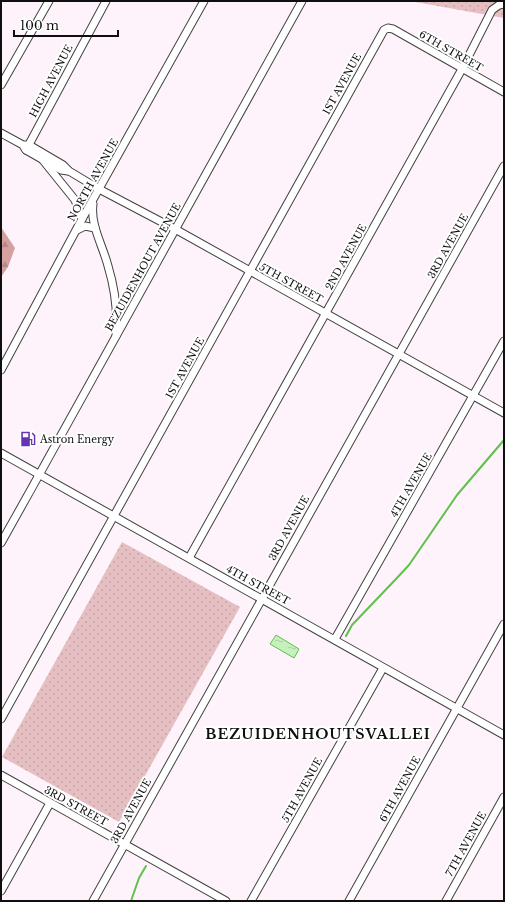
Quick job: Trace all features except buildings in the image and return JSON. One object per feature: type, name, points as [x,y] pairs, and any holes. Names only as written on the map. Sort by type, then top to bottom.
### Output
[{"type":"street","points":[[1,85],[49,1]]},
{"type":"street","name":"HIGH AVENUE","points":[[26,147],[106,1]]},
{"type":"street","name":"NORTH AVENUE","points":[[1,370],[82,219],[204,1]]},
{"type":"street","name":"BEZUIDENHOUT AVENUE","points":[[1,543],[302,1]]},
{"type":"street","name":"2ND AVENUE","points":[[189,558],[326,314],[495,7],[504,4]]},
{"type":"street","name":"6TH STREET","points":[[388,28],[393,29],[504,92]]},
{"type":"street","name":"1ST AVENUE","points":[[1,719],[383,33],[388,28]]},
{"type":"street","points":[[1,133],[26,147]]},
{"type":"street","name":"5TH STREET","points":[[26,147],[42,159],[61,170],[69,171]]},
{"type":"street","name":"5TH STREET","points":[[26,147],[63,165],[69,171],[99,189],[175,229],[504,413]]},
{"type":"street","points":[[42,159],[75,200],[80,210],[82,219]]},
{"type":"street","name":"3RD AVENUE","points":[[92,901],[504,166]]},
{"type":"street","points":[[93,200],[92,216],[108,264],[116,299],[116,337]]},
{"type":"street","points":[[77,230],[85,226],[95,228]]},
{"type":"street","name":"4TH AVENUE","points":[[335,639],[504,341]]},
{"type":"street","name":"4TH STREET","points":[[1,453],[504,735]]},
{"type":"street","name":"6TH AVENUE","points":[[349,901],[504,624]]},
{"type":"street","name":"5TH AVENUE","points":[[251,901],[383,668]]},
{"type":"street","name":"3RD STREET","points":[[1,776],[226,901]]},
{"type":"street","name":"7TH AVENUE","points":[[446,901],[504,797]]},
{"type":"street","points":[[1,891],[50,803]]},
{"type":"green space","points":[[1,227],[15,248],[8,267],[1,277]]},
{"type":"shaded area","points":[[410,1],[504,1],[504,18]]},
{"type":"shaded area","points":[[122,542],[240,607],[119,822],[2,757]]},
{"type":"water","points":[[276,635],[299,649],[294,658],[270,644]]},
{"type":"waterway","points":[[346,636],[352,625],[409,565],[457,495],[504,440]]},
{"type":"waterway","points":[[131,901],[139,878],[146,866]]},
{"type":"place","name":"Astron Energy","points":[[28,439]]},
{"type":"district","name":"BEZUIDENHOUTSVALLEI","points":[[318,734]]}]
